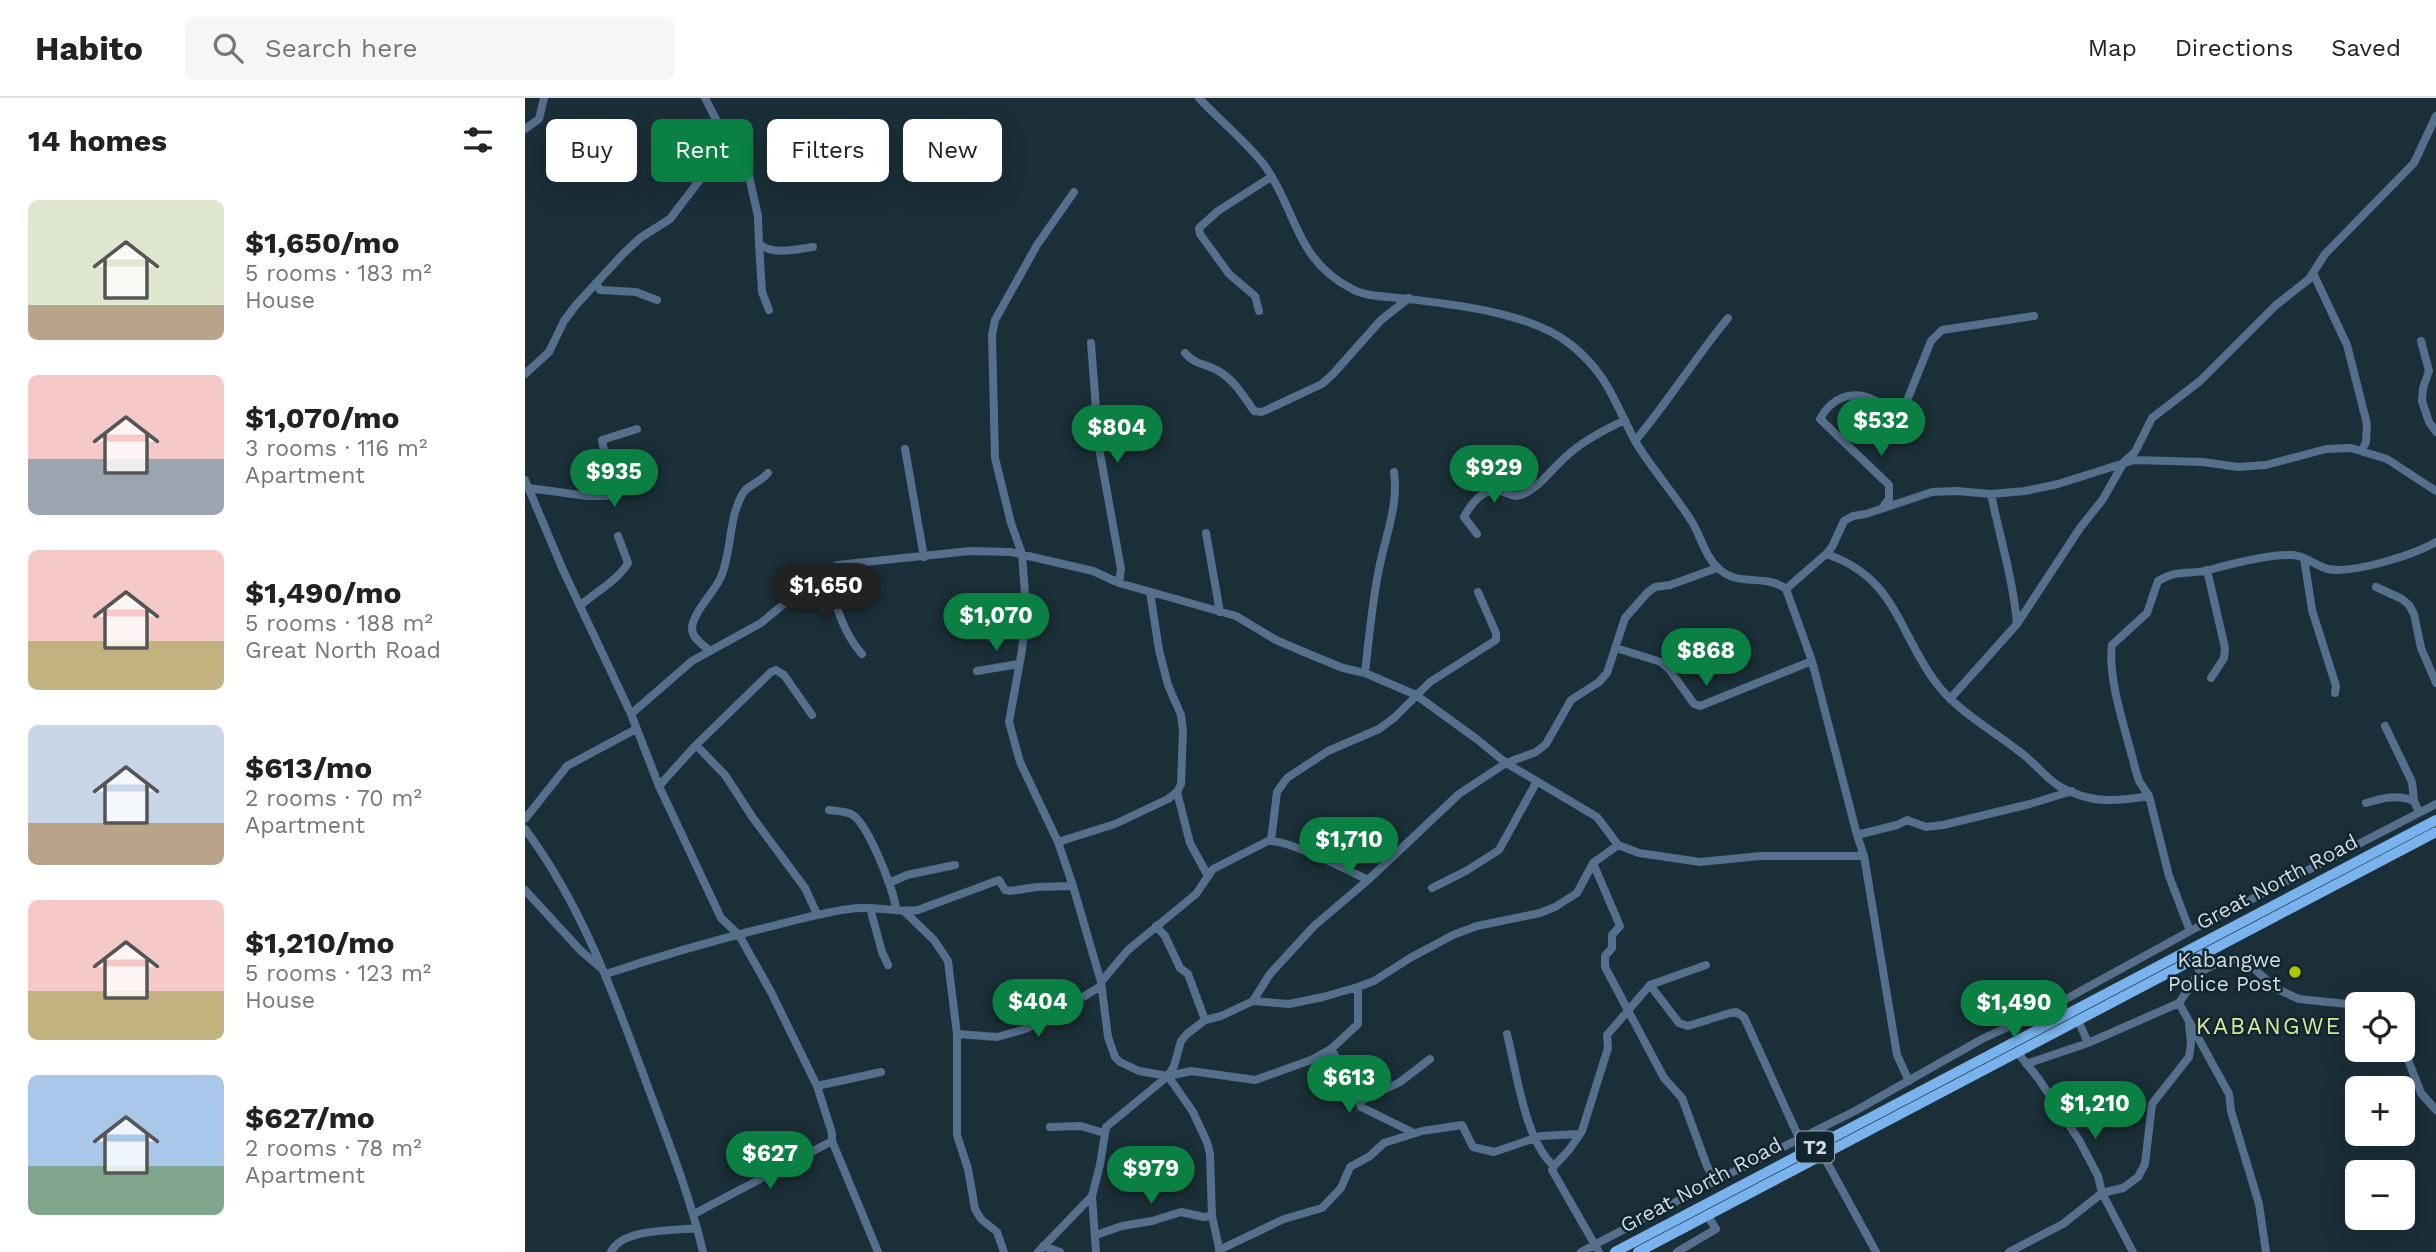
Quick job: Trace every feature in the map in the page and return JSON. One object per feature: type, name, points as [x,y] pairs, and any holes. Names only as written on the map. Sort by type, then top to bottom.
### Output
[{"type":"main road","name":"Great North Road","points":[[1615,1252],[2436,820]]},
{"type":"main road","name":"Great North Road","points":[[1638,1252],[2436,832]]},
{"type":"street","points":[[525,129],[539,119],[544,98]]},
{"type":"street","points":[[705,98],[717,119]]},
{"type":"street","points":[[1199,98],[1246,145],[1271,177],[1299,237],[1315,261],[1336,280],[1362,294],[1409,299],[1532,322],[1568,342],[1587,359],[1614,396],[1635,441],[1684,508],[1717,568],[1728,576],[1745,581],[1770,581],[1786,589],[1812,661],[1864,856],[1897,1055],[1909,1082]]},
{"type":"street","points":[[1950,699],[2017,624],[2080,528],[2103,499],[2124,462],[2135,452],[2152,418],[2200,381],[2275,306],[2309,279],[2325,254],[2414,163],[2436,116]]},
{"type":"street","points":[[1259,311],[1255,296],[1229,274],[1200,234],[1199,228],[1218,211],[1271,177]]},
{"type":"street","points":[[525,374],[549,352],[564,321],[596,283],[632,245],[670,219],[698,182]]},
{"type":"street","points":[[750,182],[758,216],[762,292],[769,310]]},
{"type":"street","points":[[1074,192],[1031,256],[995,320],[992,335],[995,458],[1011,523],[1022,554],[1025,607],[1009,722],[1020,762],[1058,842],[1073,886],[1101,984],[1108,1037],[1115,1057],[1139,1071],[1168,1076],[1191,1071],[1255,1080],[1311,1060],[1331,1049],[1358,1024],[1358,987]]},
{"type":"street","points":[[759,244],[767,250],[777,252],[813,247]]},
{"type":"street","points":[[2313,273],[2347,345],[2366,413],[2368,432],[2362,450]]},
{"type":"street","points":[[596,283],[600,290],[636,292],[657,300]]},
{"type":"street","points":[[1185,353],[1195,362],[1222,373],[1254,411],[1262,412],[1322,384],[1381,320],[1409,299]]},
{"type":"street","points":[[1883,508],[1889,499],[1889,485],[1820,419],[1824,413],[1832,403],[1853,394],[1867,396],[1894,407],[1903,407],[1931,341],[1942,330],[2034,316]]},
{"type":"street","points":[[1635,441],[1654,419],[1700,351],[1728,318]]},
{"type":"street","points":[[2421,341],[2429,371],[2422,401],[2429,422],[2436,432]]},
{"type":"street","points":[[1091,343],[1099,448],[1121,569],[1119,583]]},
{"type":"street","points":[[1477,534],[1464,517],[1477,498],[1496,490],[1511,496],[1520,495],[1537,484],[1578,446],[1625,420]]},
{"type":"street","points":[[526,484],[575,495],[609,496],[612,492],[602,440],[637,429]]},
{"type":"street","points":[[905,449],[924,557]]},
{"type":"street","points":[[1786,589],[1826,554],[1844,521],[1853,516],[1932,492],[1991,494],[2025,491],[2058,484],[2124,462],[2158,459],[2238,467],[2266,465],[2326,449],[2362,450],[2387,459],[2436,491]]},
{"type":"street","points":[[1365,673],[1379,571],[1394,508],[1394,472]]},
{"type":"street","points":[[709,650],[695,638],[692,630],[694,623],[724,570],[732,525],[744,491],[763,480],[768,473]]},
{"type":"street","points":[[526,484],[631,714],[659,786],[722,919],[739,934],[817,1086],[832,1133],[832,1141],[878,1252]]},
{"type":"street","points":[[1991,494],[2001,546],[2011,576],[2017,624]]},
{"type":"street","points":[[1206,533],[1220,612]]},
{"type":"street","points":[[581,605],[599,590],[610,585],[613,578],[628,564],[618,536]]},
{"type":"street","points":[[2190,931],[2171,884],[2149,796],[2139,781],[2116,687],[2111,661],[2112,645],[2147,613],[2158,581],[2174,574],[2293,555],[2328,569],[2348,570],[2428,547],[2436,542]]},
{"type":"street","points":[[631,714],[692,661],[761,623],[823,572],[837,565],[970,551],[1011,552],[1093,571],[1119,583],[1242,619],[1269,636],[1311,655],[1343,668],[1365,673],[1416,695],[1506,763],[1597,817],[1618,845],[1639,853],[1700,862],[1760,856],[1864,856]]},
{"type":"street","points":[[1826,554],[1845,560],[1868,577],[1887,597],[1932,677],[1950,699],[2023,754],[2057,785],[2091,798],[2149,796]]},
{"type":"street","points":[[2304,558],[2312,610],[2336,686],[2335,693]]},
{"type":"street","points":[[1252,1001],[1270,974],[1309,931],[1368,880],[1459,794],[1506,763],[1536,752],[1546,744],[1571,700],[1608,673],[1625,618],[1647,592],[1655,587],[1670,585],[1717,568]]},
{"type":"street","points":[[2207,570],[2225,648],[2224,658],[2211,678]]},
{"type":"street","points":[[823,572],[832,590],[839,617],[853,644],[862,654]]},
{"type":"street","points":[[2376,587],[2409,605],[2414,614],[2421,648],[2436,683]]},
{"type":"street","points":[[1058,842],[1115,824],[1177,792],[1182,778],[1181,715],[1168,685],[1162,662],[1150,592]]},
{"type":"street","points":[[1271,841],[1277,792],[1287,778],[1328,751],[1379,729],[1430,682],[1496,640],[1496,633],[1478,592]]},
{"type":"street","points":[[1616,649],[1661,662],[1669,668],[1694,704],[1700,706],[1812,661]]},
{"type":"street","points":[[977,671],[1019,664]]},
{"type":"street","points":[[659,786],[696,745],[771,672],[776,670],[784,675],[812,715]]},
{"type":"street","points":[[2385,726],[2412,782],[2414,800],[2420,812]]},
{"type":"street","points":[[525,819],[567,766],[636,729]]},
{"type":"street","points":[[696,745],[725,775],[805,888],[817,914]]},
{"type":"street","points":[[1432,888],[1499,850],[1537,781]]},
{"type":"street","points":[[1857,835],[1907,820],[1926,827],[1943,825],[2072,791]]},
{"type":"street","points":[[1177,792],[1190,843],[1208,876]]},
{"type":"street","points":[[2366,803],[2392,796],[2414,800]]},
{"type":"street","points":[[1581,1252],[1597,1248],[1715,1181],[1909,1082],[1982,1039],[2057,1004],[2190,931],[2436,804]]},
{"type":"street","points":[[829,810],[849,813],[860,821],[900,910],[934,940],[949,961],[957,1034],[957,1135],[968,1169],[975,1209],[981,1219],[997,1231],[1004,1252]]},
{"type":"street","points":[[525,829],[565,890],[604,971],[694,1214],[703,1252]]},
{"type":"street","points":[[957,1034],[997,1037],[1032,1026],[1047,1008],[1073,1003],[1101,984],[1128,950],[1196,894],[1216,867],[1271,841],[1328,859],[1368,880]]},
{"type":"street","points":[[1096,1252],[1092,1196],[1104,1133],[1109,1123],[1168,1076],[1174,1066],[1181,1041],[1187,1034],[1205,1020],[1221,1016],[1252,1001],[1289,1004],[1358,987],[1374,981],[1453,935],[1485,924],[1531,915],[1555,907],[1577,892],[1593,863],[1618,845]]},
{"type":"street","points":[[1593,863],[1619,923],[1618,929],[1612,935],[1612,948],[1605,956],[1605,967],[1664,1078],[1682,1098],[1715,1181]]},
{"type":"street","points":[[889,883],[907,875],[955,865]]},
{"type":"street","points":[[604,971],[817,914],[853,908],[918,910],[999,880],[1006,890],[1010,891],[1073,886]]},
{"type":"street","points":[[525,890],[581,951],[604,971]]},
{"type":"street","points":[[870,908],[888,965]]},
{"type":"street","points":[[1156,926],[1165,936],[1180,968],[1188,974],[1205,1020]]},
{"type":"street","points":[[2193,958],[2200,972]]},
{"type":"street","points":[[2026,1064],[2088,1043],[2179,1003],[2200,972],[2226,959],[2245,960],[2275,988],[2299,999],[2345,1004]]},
{"type":"street","points":[[1597,1248],[1552,1170],[1580,1134],[1608,1048],[1607,1035],[1650,985],[1706,965]]},
{"type":"street","points":[[1650,985],[1679,1023],[1688,1026],[1737,1012],[1744,1017],[1799,1138]]},
{"type":"street","points":[[2179,1003],[2229,1094],[2231,1111],[2259,1204],[2266,1252]]},
{"type":"street","points":[[2078,1020],[2088,1043]]},
{"type":"street","points":[[2010,1252],[2063,1224],[2102,1193],[2123,1188],[2138,1177],[2145,1164],[2151,1107],[2186,1063],[2190,1048],[2189,1024]]},
{"type":"street","points":[[1507,1034],[1527,1118],[1547,1160],[1554,1166]]},
{"type":"street","points":[[1331,1049],[1365,1110],[1414,1133]]},
{"type":"street","points":[[2018,1053],[2079,1140],[2098,1176],[2102,1193],[2133,1252]]},
{"type":"street","points":[[1359,1102],[1400,1082],[1430,1059]]},
{"type":"street","points":[[2409,1062],[2421,1093],[2436,1110]]},
{"type":"street","points":[[817,1086],[881,1072]]},
{"type":"street","points":[[1168,1076],[1193,1112],[1207,1142],[1210,1154],[1212,1216],[1219,1251],[1284,1219],[1319,1210],[1341,1188],[1350,1167],[1370,1156],[1384,1143],[1414,1133],[1462,1125],[1473,1147],[1487,1152],[1501,1151],[1535,1138],[1580,1134]]},
{"type":"street","points":[[1050,1127],[1081,1126],[1104,1133]]},
{"type":"street","points":[[694,1214],[832,1141]]},
{"type":"street","points":[[1823,1155],[1876,1252]]},
{"type":"street","points":[[1041,1249],[1092,1196]]},
{"type":"street","points":[[1096,1235],[1181,1212],[1212,1216]]},
{"type":"street","points":[[1677,1252],[1716,1229],[1707,1215]]},
{"type":"street","points":[[611,1252],[621,1240],[634,1234],[697,1228]]},
{"type":"street","points":[[1041,1249],[1060,1252]]},
{"type":"place","name":"Kabangwe Police Post","points":[[2295,972]]},
{"type":"district","name":"KABANGWE","points":[[2269,1026]]}]
